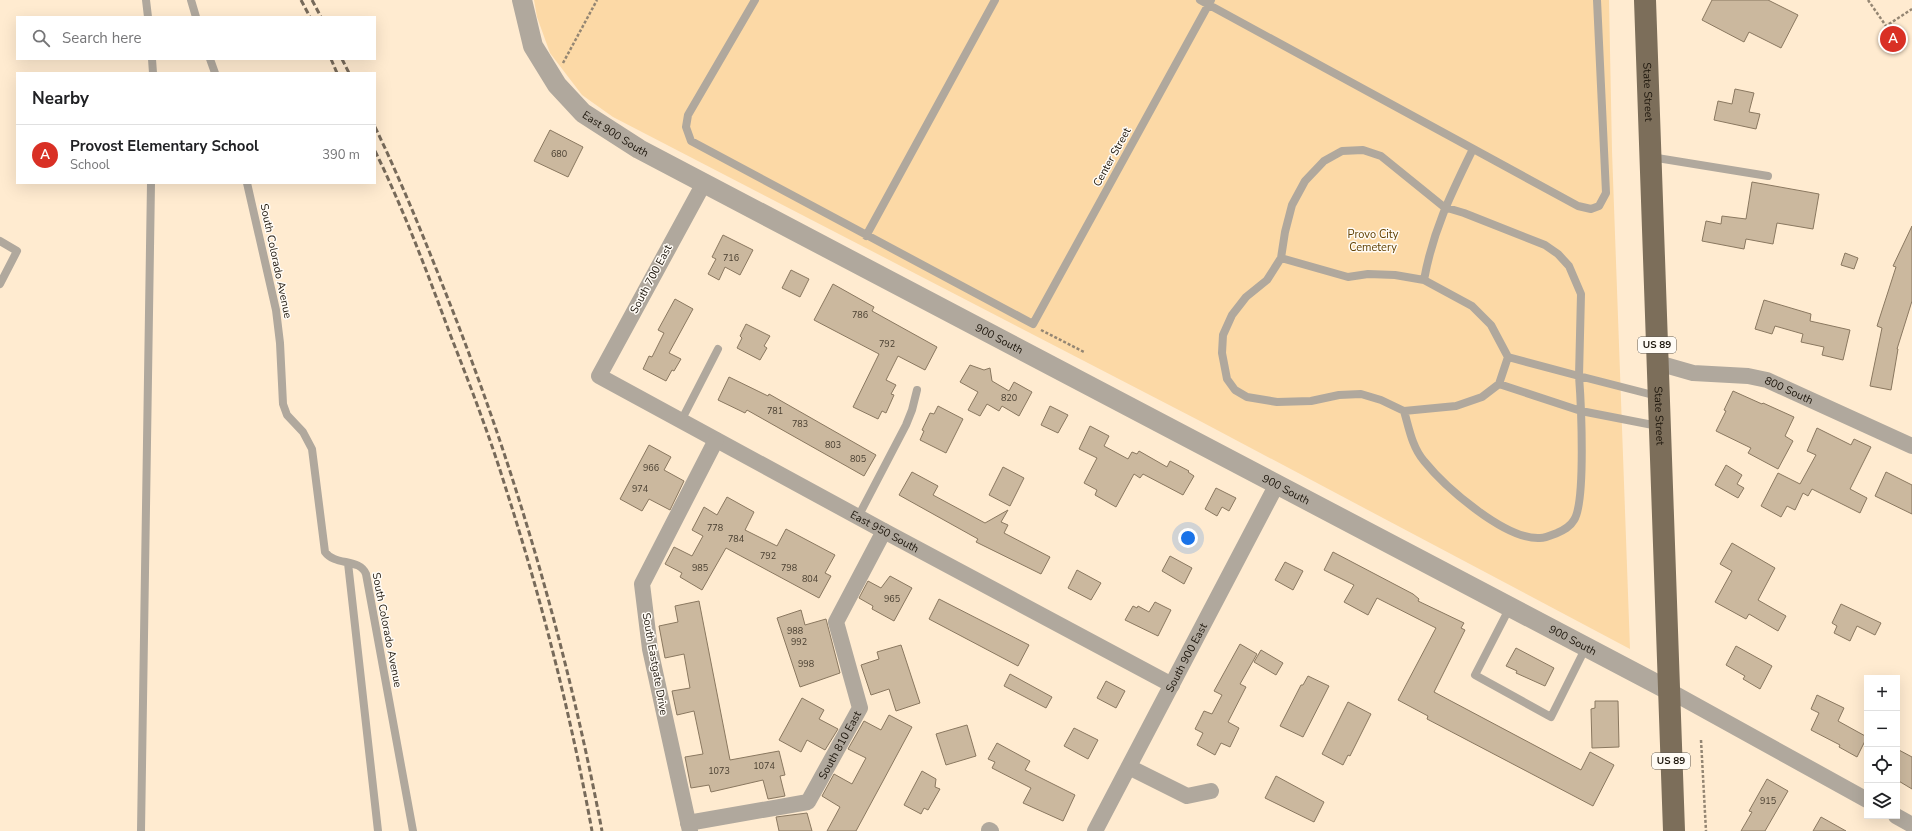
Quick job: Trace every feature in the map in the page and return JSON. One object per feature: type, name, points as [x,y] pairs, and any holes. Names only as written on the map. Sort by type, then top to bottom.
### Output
[{"type":"main road","name":"State Street","points":[[1645,0],[1674,831]]},
{"type":"street","name":"East 900 South","points":[[522,0],[533,46],[554,64],[557,85],[583,113],[639,149],[704,183]]},
{"type":"street","name":"South 700 East","points":[[599,376],[704,183]]},
{"type":"street","name":"900 South","points":[[704,183],[1668,690],[1864,798]]},
{"type":"street","name":"800 South","points":[[1658,363],[1693,373],[1748,376],[1767,380],[1912,446]]},
{"type":"street","name":"East 950 South","points":[[599,376],[1172,685]]},
{"type":"street","name":"South Eastgate Drive","points":[[689,827],[650,649],[642,584],[716,440]]},
{"type":"street","name":"South 900 East","points":[[1095,831],[1277,484]]},
{"type":"street","name":"South 810 East","points":[[689,827],[808,802],[860,708],[836,622],[884,531]]},
{"type":"street","points":[[1129,767],[1187,796],[1211,790]]},
{"type":"street","points":[[1900,818],[1912,825]]},
{"type":"lane","points":[[146,0],[148,16]]},
{"type":"lane","points":[[191,0],[196,16]]},
{"type":"lane","points":[[755,0],[688,114],[686,127],[691,142],[1033,324]]},
{"type":"lane","points":[[866,236],[995,0]]},
{"type":"lane","points":[[1200,0],[1210,2],[1578,206],[1591,209],[1599,206],[1606,193],[1597,0]]},
{"type":"lane","name":"Center Street","points":[[1033,324],[1210,2]]},
{"type":"lane","points":[[152,60],[152,72]]},
{"type":"lane","points":[[210,60],[215,72]]},
{"type":"lane","points":[[1424,280],[1428,258],[1444,207],[1473,149]]},
{"type":"lane","points":[[1281,258],[1348,277],[1368,274],[1395,275],[1424,280],[1472,306],[1491,325],[1508,357],[1499,384],[1482,397],[1456,406],[1404,411],[1381,400],[1361,394],[1339,395],[1311,401],[1277,402],[1247,397],[1235,390],[1227,379],[1222,353],[1223,335],[1232,315],[1246,297],[1267,280],[1281,258],[1285,232],[1292,205],[1305,182],[1324,161],[1342,151],[1363,150],[1381,156],[1444,207],[1464,213],[1545,245],[1558,254],[1568,266],[1581,294],[1579,376],[1581,410],[1580,503],[1575,520],[1566,529],[1551,536],[1540,538],[1522,535],[1498,524],[1470,506],[1446,486],[1422,460],[1412,439],[1404,411]]},
{"type":"lane","points":[[1650,157],[1768,176]]},
{"type":"lane","points":[[141,831],[151,184]]},
{"type":"lane","name":"South Colorado Avenue","points":[[247,184],[276,310],[280,342],[283,404],[288,415],[303,432],[312,449],[324,548],[331,558],[360,566],[366,574],[413,831]]},
{"type":"lane","points":[[0,241],[17,251],[0,284]]},
{"type":"lane","points":[[681,421],[718,349]]},
{"type":"lane","points":[[1508,357],[1658,396]]},
{"type":"lane","points":[[1499,384],[1581,410],[1659,426]]},
{"type":"lane","points":[[858,517],[906,425],[912,410],[917,390]]},
{"type":"lane","points":[[348,563],[378,831]]},
{"type":"lane","points":[[1510,607],[1475,676],[1551,717],[1586,647]]},
{"type":"path","points":[[554,64],[597,0]]},
{"type":"path","points":[[1868,0],[1886,26],[1912,9]]},
{"type":"path","points":[[1033,324],[1044,333],[1084,352]]},
{"type":"path","points":[[1701,740],[1706,831]]},
{"type":"green space","name":"Provo City Cemetery","points":[[534,0],[1609,0],[1612,151],[1630,649],[1200,421],[613,117],[582,95],[550,53],[537,17]]},
{"type":"building","points":[[1712,0],[1768,0],[1798,15],[1781,48],[1749,32],[1744,42],[1702,20]]},
{"type":"building","points":[[1735,89],[1754,93],[1749,112],[1760,114],[1756,129],[1714,120],[1718,101],[1732,104]]},
{"type":"building","points":[[550,130],[583,147],[568,177],[534,161]]},
{"type":"building","points":[[1752,182],[1819,194],[1813,229],[1777,223],[1773,244],[1746,239],[1744,249],[1702,241],[1706,221],[1721,224],[1722,216],[1746,219]]},
{"type":"building","points":[[1912,226],[1912,301],[1897,349],[1891,390],[1870,386],[1882,328],[1877,326],[1896,267],[1893,266]]},
{"type":"building","points":[[723,235],[753,250],[740,275],[725,267],[719,280],[708,274],[716,259],[712,257]]},
{"type":"building","points":[[1845,253],[1858,258],[1854,269],[1841,265]]},
{"type":"building","points":[[791,270],[809,279],[800,297],[782,288]]},
{"type":"building","points":[[833,284],[874,307],[872,311],[937,347],[925,370],[898,356],[886,380],[896,385],[891,394],[894,395],[886,413],[882,411],[878,419],[853,407],[879,354],[814,320]]},
{"type":"building","points":[[675,299],[693,309],[669,353],[681,359],[674,371],[672,370],[666,381],[643,369],[649,356],[652,357],[664,333],[658,330]]},
{"type":"building","points":[[1764,300],[1811,314],[1810,321],[1850,330],[1843,360],[1822,355],[1824,347],[1801,342],[1803,334],[1775,326],[1772,334],[1755,329]]},
{"type":"building","points":[[746,324],[770,336],[764,346],[767,348],[760,360],[737,348],[742,338],[740,336]]},
{"type":"building","points":[[970,365],[984,370],[990,368],[992,381],[1009,391],[1014,382],[1032,392],[1019,416],[1002,406],[999,411],[987,404],[980,416],[968,410],[978,392],[960,382]]},
{"type":"building","points":[[729,377],[768,396],[769,394],[876,455],[864,476],[747,410],[745,413],[718,400]]},
{"type":"building","points":[[1733,391],[1794,417],[1785,436],[1793,441],[1778,469],[1748,453],[1751,448],[1716,431],[1726,411],[1724,410]]},
{"type":"building","points":[[938,406],[963,419],[946,453],[920,440],[924,431],[922,430],[930,413],[934,414]]},
{"type":"building","points":[[1050,406],[1068,415],[1058,433],[1041,425]]},
{"type":"building","points":[[1090,426],[1109,436],[1104,446],[1128,459],[1132,452],[1137,454],[1139,451],[1167,467],[1170,461],[1189,471],[1188,472],[1194,476],[1183,495],[1143,474],[1140,478],[1134,474],[1116,507],[1095,495],[1097,490],[1084,483],[1097,458],[1079,449]]},
{"type":"building","points":[[1817,428],[1851,445],[1854,439],[1871,447],[1850,489],[1867,498],[1860,513],[1812,489],[1808,496],[1803,493],[1795,510],[1787,506],[1781,517],[1761,506],[1778,473],[1800,484],[1816,455],[1807,451]]},
{"type":"building","points":[[649,445],[671,457],[664,470],[684,481],[670,510],[649,499],[642,511],[620,499]]},
{"type":"building","points":[[1726,465],[1742,475],[1737,484],[1744,488],[1738,498],[1715,485]]},
{"type":"building","points":[[1003,467],[1024,478],[1010,506],[989,495]]},
{"type":"building","points":[[912,472],[938,486],[933,495],[985,523],[1008,510],[1001,522],[1008,525],[1004,533],[1050,557],[1041,574],[976,542],[978,539],[899,495]]},
{"type":"building","points":[[1886,472],[1912,485],[1912,514],[1875,496]]},
{"type":"building","points":[[1216,488],[1236,498],[1229,511],[1222,507],[1217,516],[1205,509]]},
{"type":"building","points":[[727,497],[754,512],[745,530],[777,546],[786,529],[835,555],[825,573],[831,576],[819,598],[726,548],[702,590],[680,577],[682,573],[665,564],[674,547],[692,556],[703,536],[692,530],[704,507],[717,515]]},
{"type":"building","points":[[1732,543],[1775,568],[1758,600],[1786,616],[1778,631],[1749,614],[1746,619],[1715,602],[1732,571],[1720,564]]},
{"type":"building","points":[[1333,552],[1413,594],[1419,599],[1418,601],[1464,623],[1461,628],[1465,630],[1434,692],[1581,770],[1590,752],[1614,765],[1593,806],[1427,719],[1428,716],[1398,700],[1436,628],[1377,598],[1368,615],[1344,602],[1354,585],[1324,570]]},
{"type":"building","points":[[1170,556],[1192,568],[1184,584],[1162,571]]},
{"type":"building","points":[[1285,562],[1303,571],[1293,590],[1275,580]]},
{"type":"building","points":[[1077,570],[1101,583],[1091,600],[1068,588]]},
{"type":"building","points":[[890,576],[912,588],[894,621],[872,609],[873,606],[859,598],[868,581],[881,588]]},
{"type":"building","points":[[939,599],[1029,645],[1018,666],[929,619]]},
{"type":"building","points":[[699,601],[730,760],[779,751],[785,775],[780,776],[785,796],[768,799],[763,780],[711,792],[709,785],[691,788],[685,757],[703,754],[694,711],[677,715],[672,691],[690,688],[684,654],[665,658],[659,626],[678,622],[675,606]]},
{"type":"building","points":[[1155,602],[1171,610],[1158,636],[1125,620],[1133,606],[1137,608],[1138,606],[1149,612]]},
{"type":"building","points":[[1841,604],[1881,623],[1875,635],[1857,626],[1850,641],[1834,633],[1837,626],[1832,623]]},
{"type":"building","points":[[801,610],[805,625],[826,619],[840,673],[800,687],[777,618]]},
{"type":"building","points":[[1240,644],[1257,654],[1240,684],[1246,687],[1228,722],[1239,728],[1230,747],[1221,743],[1215,755],[1197,745],[1203,733],[1195,729],[1204,711],[1212,714],[1222,695],[1214,691]]},
{"type":"building","points":[[901,645],[920,703],[896,711],[889,689],[871,695],[861,665],[879,659],[877,652]]},
{"type":"building","points":[[1736,646],[1772,666],[1760,689],[1743,679],[1745,676],[1726,665]]},
{"type":"building","points":[[1516,648],[1554,668],[1545,686],[1516,673],[1517,671],[1506,666]]},
{"type":"building","points":[[1261,650],[1283,663],[1276,675],[1254,662]]},
{"type":"building","points":[[1010,674],[1052,697],[1046,708],[1004,686]]},
{"type":"building","points":[[1308,676],[1329,686],[1303,737],[1280,726],[1301,685],[1303,685]]},
{"type":"building","points":[[1106,681],[1125,691],[1116,708],[1097,698]]},
{"type":"building","points":[[1817,695],[1844,708],[1838,721],[1864,735],[1864,743],[1857,757],[1839,747],[1840,745],[1811,730],[1819,713],[1811,709]]},
{"type":"building","points":[[802,698],[824,710],[819,719],[838,729],[825,750],[807,740],[801,752],[779,740]]},
{"type":"building","points":[[1595,701],[1618,701],[1619,747],[1592,748],[1591,709],[1595,708]]},
{"type":"building","points":[[1348,702],[1371,714],[1350,756],[1348,755],[1343,765],[1322,754]]},
{"type":"building","points":[[889,715],[912,727],[856,831],[827,831],[840,807],[822,796],[834,774],[852,784],[866,758],[848,749],[864,721],[881,730]]},
{"type":"building","points":[[967,725],[976,756],[946,765],[936,734]]},
{"type":"building","points":[[1074,728],[1098,740],[1088,759],[1064,746]]},
{"type":"building","points":[[997,743],[1030,761],[1025,770],[1075,795],[1063,821],[1023,803],[1031,788],[992,768],[995,762],[988,759]]},
{"type":"building","points":[[1900,751],[1912,757],[1912,789],[1900,782]]},
{"type":"building","points":[[922,771],[936,779],[935,787],[940,789],[928,810],[924,808],[921,814],[904,805]]},
{"type":"building","points":[[1276,776],[1324,802],[1314,822],[1265,798]]},
{"type":"building","points":[[1767,779],[1788,791],[1765,831],[1741,831],[1752,812],[1749,811]]},
{"type":"building","points":[[807,813],[812,831],[779,831],[776,817]]},
{"type":"building","points":[[1821,817],[1846,831],[1813,831]]},
{"type":"railway","points":[[301,0],[309,16]]},
{"type":"railway","points":[[312,0],[320,16]]},
{"type":"railway","points":[[331,60],[337,72]]},
{"type":"railway","points":[[342,60],[348,72]]},
{"type":"railway","points":[[376,129],[406,195],[452,309],[476,373],[520,501],[574,698],[602,831]]},
{"type":"railway","points":[[376,153],[396,196],[424,264],[480,411],[500,470],[532,574],[555,659],[575,745],[592,831]]},
{"type":"place","name":"Provost Elementary School","points":[[1893,39]]}]
